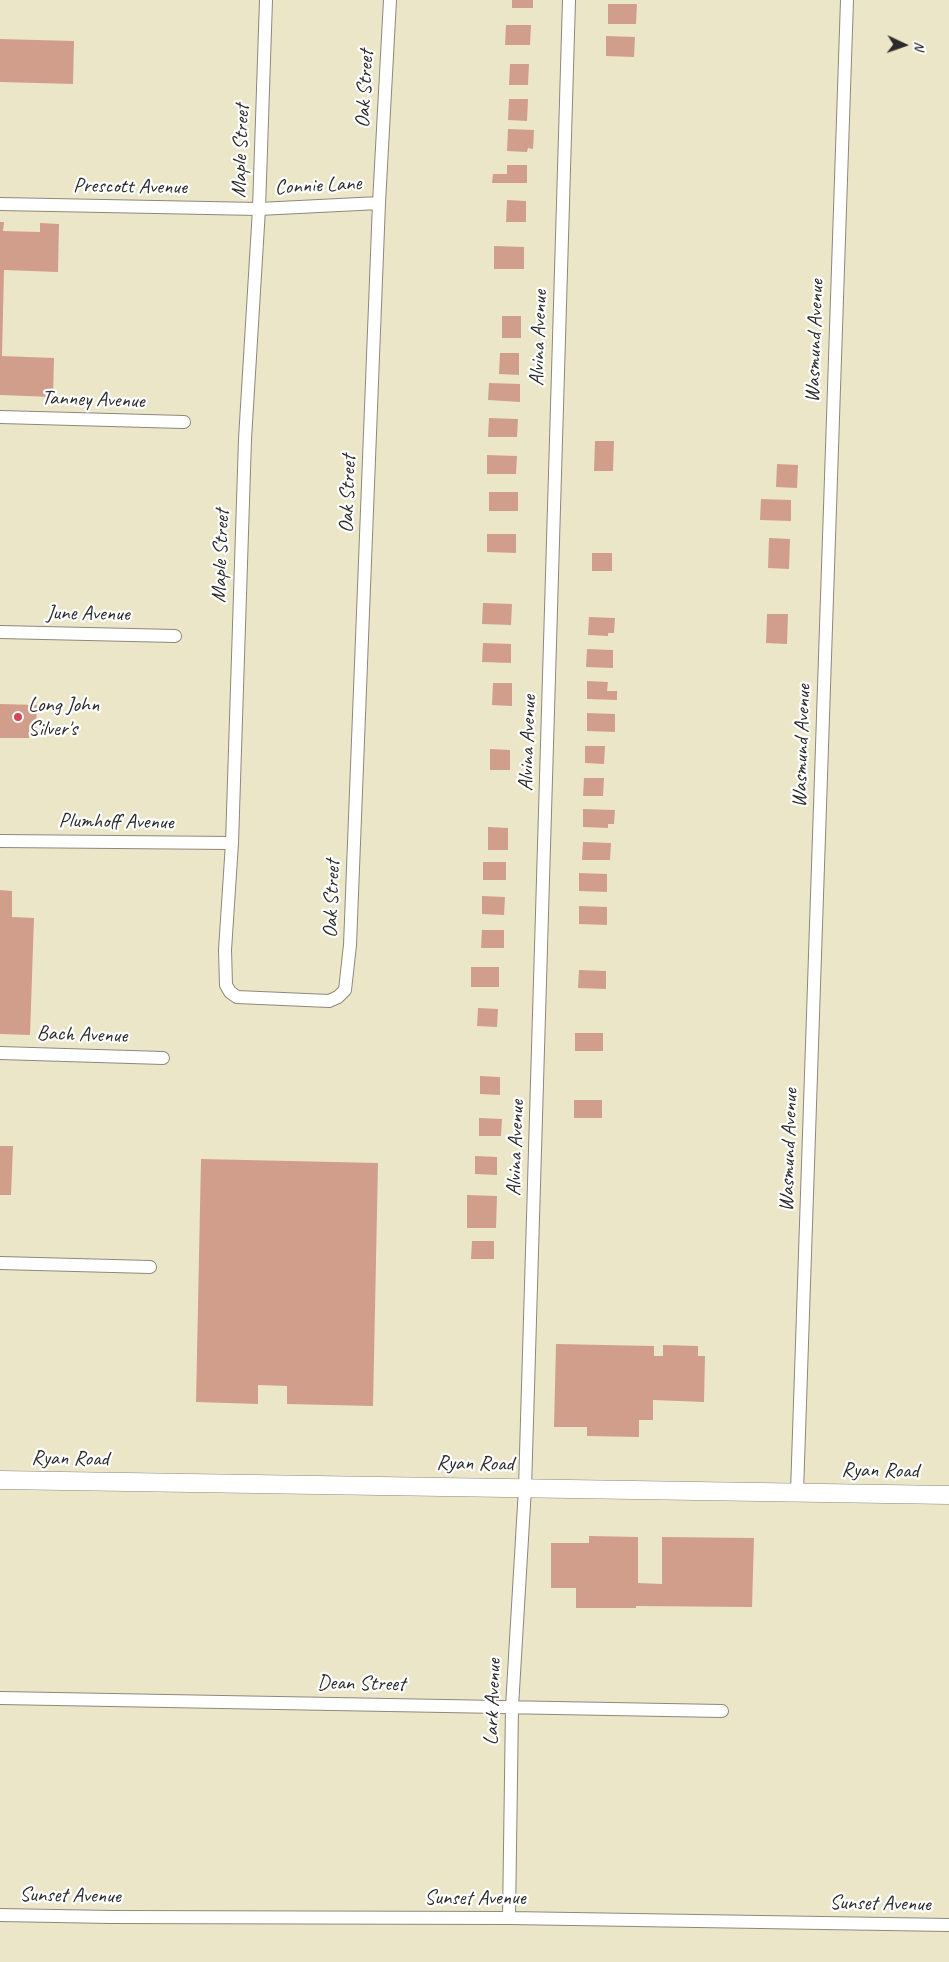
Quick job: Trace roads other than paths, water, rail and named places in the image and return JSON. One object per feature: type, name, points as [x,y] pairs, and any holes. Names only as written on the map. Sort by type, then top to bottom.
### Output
[{"type":"main road","name":"Ryan Road","points":[[0,1480],[949,1495]]},
{"type":"street","name":"Maple Street","points":[[266,0],[259,209],[245,439],[232,843],[225,950],[226,985],[230,992],[237,997],[329,1001],[338,997],[345,990]]},
{"type":"street","name":"Oak Street","points":[[345,990],[350,945],[379,203],[390,0]]},
{"type":"street","name":"Alvina Avenue","points":[[525,1488],[570,0]]},
{"type":"street","name":"Wasmund Avenue","points":[[797,1492],[847,0]]},
{"type":"street","name":"Connie Lane","points":[[259,209],[379,203]]},
{"type":"street","name":"Prescott Avenue","points":[[0,204],[259,209]]},
{"type":"street","name":"Tanney Avenue","points":[[0,417],[184,422]]},
{"type":"street","name":"June Avenue","points":[[0,632],[175,636]]},
{"type":"street","name":"Plumhoff Avenue","points":[[0,841],[232,843]]},
{"type":"street","name":"Bach Avenue","points":[[0,1053],[163,1058]]},
{"type":"street","points":[[0,1263],[150,1267]]},
{"type":"street","name":"Lark Avenue","points":[[509,1918],[512,1707],[525,1488]]},
{"type":"street","name":"Dean Street","points":[[0,1698],[722,1711]]},
{"type":"street","name":"Sunset Avenue","points":[[0,1914],[121,1917],[509,1918],[949,1925]]},
{"type":"place","name":"Long John Silver's","points":[[18,717]]}]
